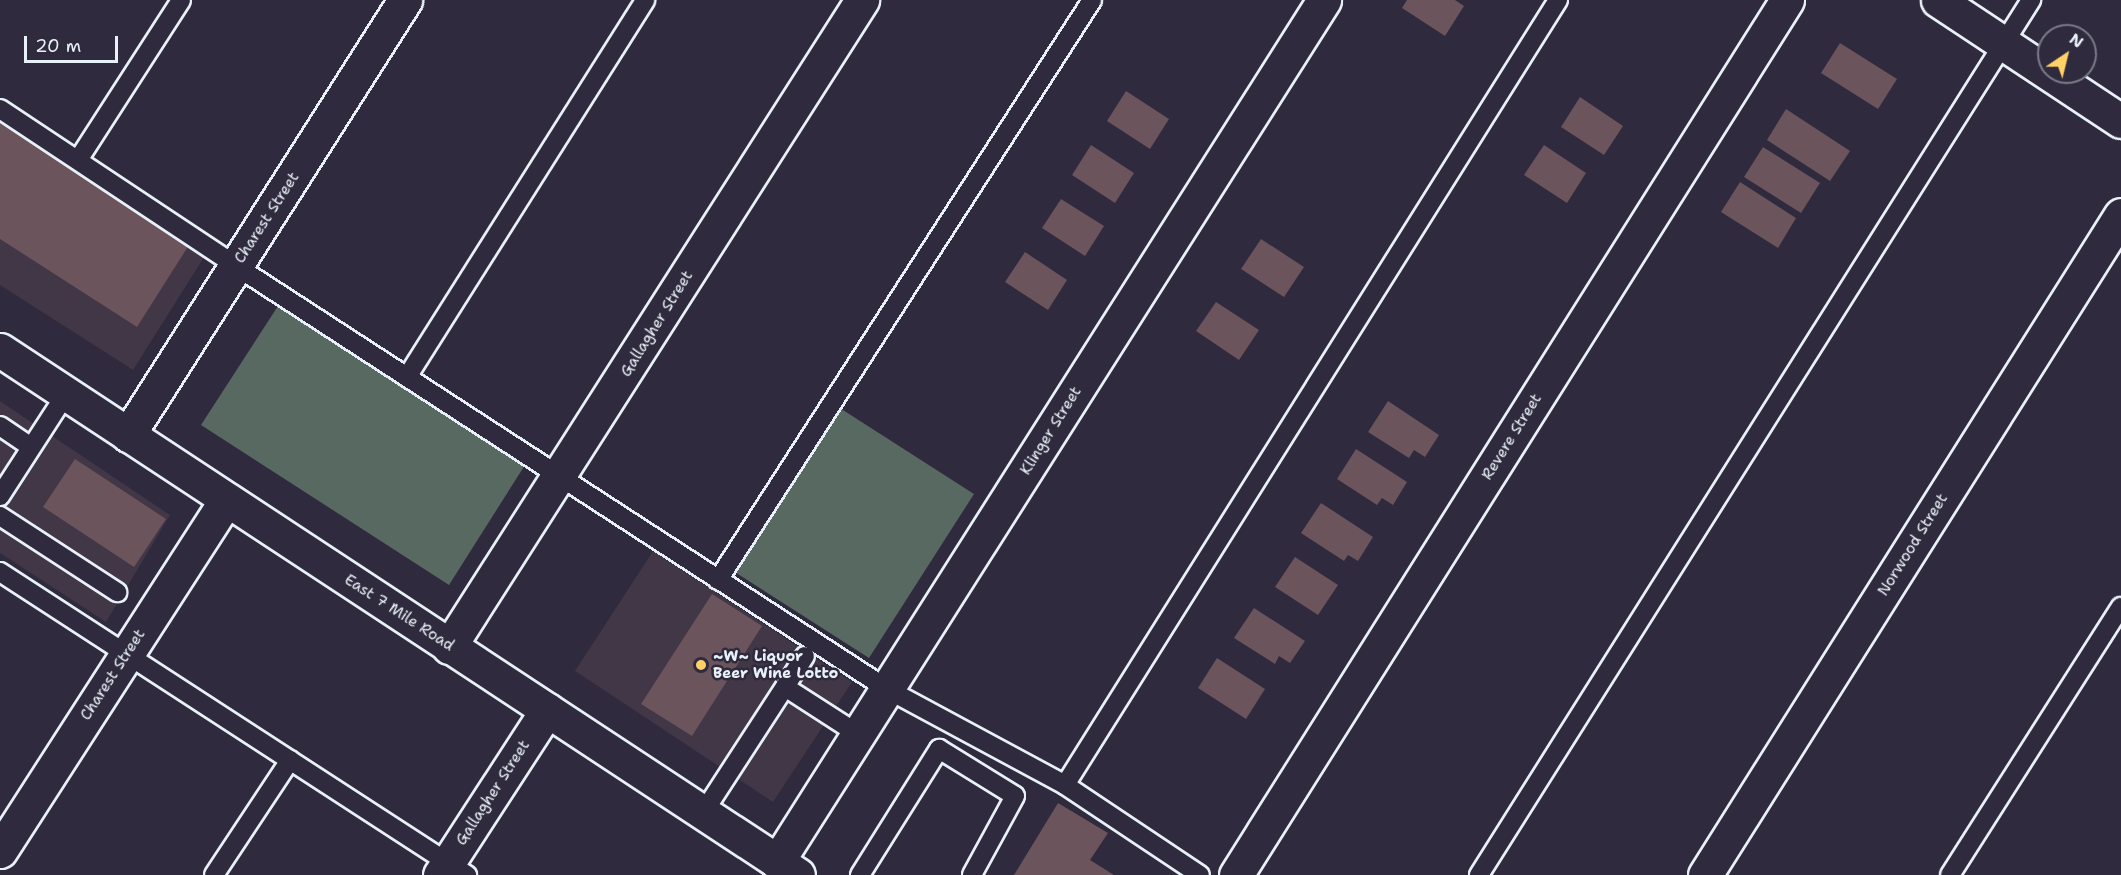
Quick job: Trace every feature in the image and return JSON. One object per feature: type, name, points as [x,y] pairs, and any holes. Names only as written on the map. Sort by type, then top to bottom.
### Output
[{"type":"street","name":"Charest Street","points":[[128,435],[405,0]]},
{"type":"street","name":"Gallagher Street","points":[[449,647],[862,0]]},
{"type":"street","name":"Klinger Street","points":[[788,868],[858,734],[1324,0]]},
{"type":"street","name":"Revere Street","points":[[1236,875],[1787,0]]},
{"type":"street","points":[[1938,0],[2121,121]]},
{"type":"street","name":"Norwood Street","points":[[1705,875],[2121,215]]},
{"type":"street","name":"East 7 Mile Road","points":[[0,350],[788,868]]},
{"type":"street","name":"Charest Street","points":[[0,851],[226,500]]},
{"type":"street","name":"Gallagher Street","points":[[452,871],[546,710]]},
{"type":"lane","points":[[78,160],[180,0]]},
{"type":"lane","points":[[407,378],[645,0]]},
{"type":"lane","points":[[718,580],[1092,0]]},
{"type":"lane","points":[[1065,785],[1558,0]]},
{"type":"lane","points":[[1479,875],[2031,0]]},
{"type":"lane","points":[[0,109],[407,378],[886,689],[1065,785],[1200,875]]},
{"type":"lane","points":[[0,496],[66,394]]},
{"type":"lane","points":[[0,426],[31,447]]},
{"type":"lane","points":[[0,516],[117,592]]},
{"type":"lane","points":[[0,572],[290,760],[452,871]]},
{"type":"lane","points":[[1950,875],[2121,607]]},
{"type":"lane","points":[[703,813],[805,656]]},
{"type":"lane","points":[[785,687],[858,734]]},
{"type":"lane","points":[[860,875],[939,749],[1016,795],[972,875]]},
{"type":"lane","points":[[214,875],[290,760]]},
{"type":"shaded area","points":[[0,123],[206,254],[133,370],[0,285]]},
{"type":"shaded area","points":[[0,401],[170,515],[106,622],[0,553]]},
{"type":"shaded area","points":[[653,551],[852,682],[773,802],[575,671]]},
{"type":"green space","points":[[278,306],[525,465],[449,585],[201,425]]},
{"type":"green space","points":[[832,403],[974,494],[869,658],[727,567]]},
{"type":"building","points":[[1407,0],[1455,0],[1464,6],[1445,36],[1402,8]]},
{"type":"building","points":[[1840,43],[1897,79],[1878,109],[1821,73]]},
{"type":"building","points":[[1126,91],[1169,119],[1150,149],[1107,121]]},
{"type":"building","points":[[1580,97],[1623,126],[1604,155],[1561,127]]},
{"type":"building","points":[[1786,109],[1850,151],[1830,181],[1767,140]]},
{"type":"building","points":[[0,123],[189,245],[137,327],[0,239]]},
{"type":"building","points":[[1091,145],[1134,173],[1115,203],[1072,175]]},
{"type":"building","points":[[1544,145],[1586,173],[1567,203],[1524,175]]},
{"type":"building","points":[[1763,147],[1820,183],[1801,213],[1744,177]]},
{"type":"building","points":[[1740,182],[1796,218],[1778,248],[1721,212]]},
{"type":"building","points":[[1061,199],[1104,226],[1085,256],[1042,228]]},
{"type":"building","points":[[1261,239],[1304,267],[1284,297],[1241,269]]},
{"type":"building","points":[[1025,252],[1067,280],[1048,310],[1005,282]]},
{"type":"building","points":[[1216,302],[1259,330],[1239,360],[1196,331]]},
{"type":"building","points":[[1388,401],[1439,435],[1425,457],[1414,450],[1409,458],[1368,432]]},
{"type":"building","points":[[1356,449],[1407,482],[1393,505],[1382,498],[1377,505],[1337,479]]},
{"type":"building","points":[[75,459],[166,519],[134,567],[43,507]]},
{"type":"building","points":[[1321,503],[1373,537],[1358,561],[1348,555],[1344,561],[1301,533]]},
{"type":"building","points":[[1295,557],[1338,585],[1318,615],[1275,587]]},
{"type":"building","points":[[712,594],[762,626],[692,736],[641,704]]},
{"type":"building","points":[[1254,608],[1305,641],[1290,663],[1279,656],[1275,664],[1234,638]]},
{"type":"building","points":[[1217,658],[1265,689],[1246,719],[1198,688]]},
{"type":"building","points":[[1058,803],[1108,833],[1090,860],[1114,875],[1014,875]]},
{"type":"place","name":"~W~ Liquor Beer Wine Lotto","points":[[701,665]]}]
